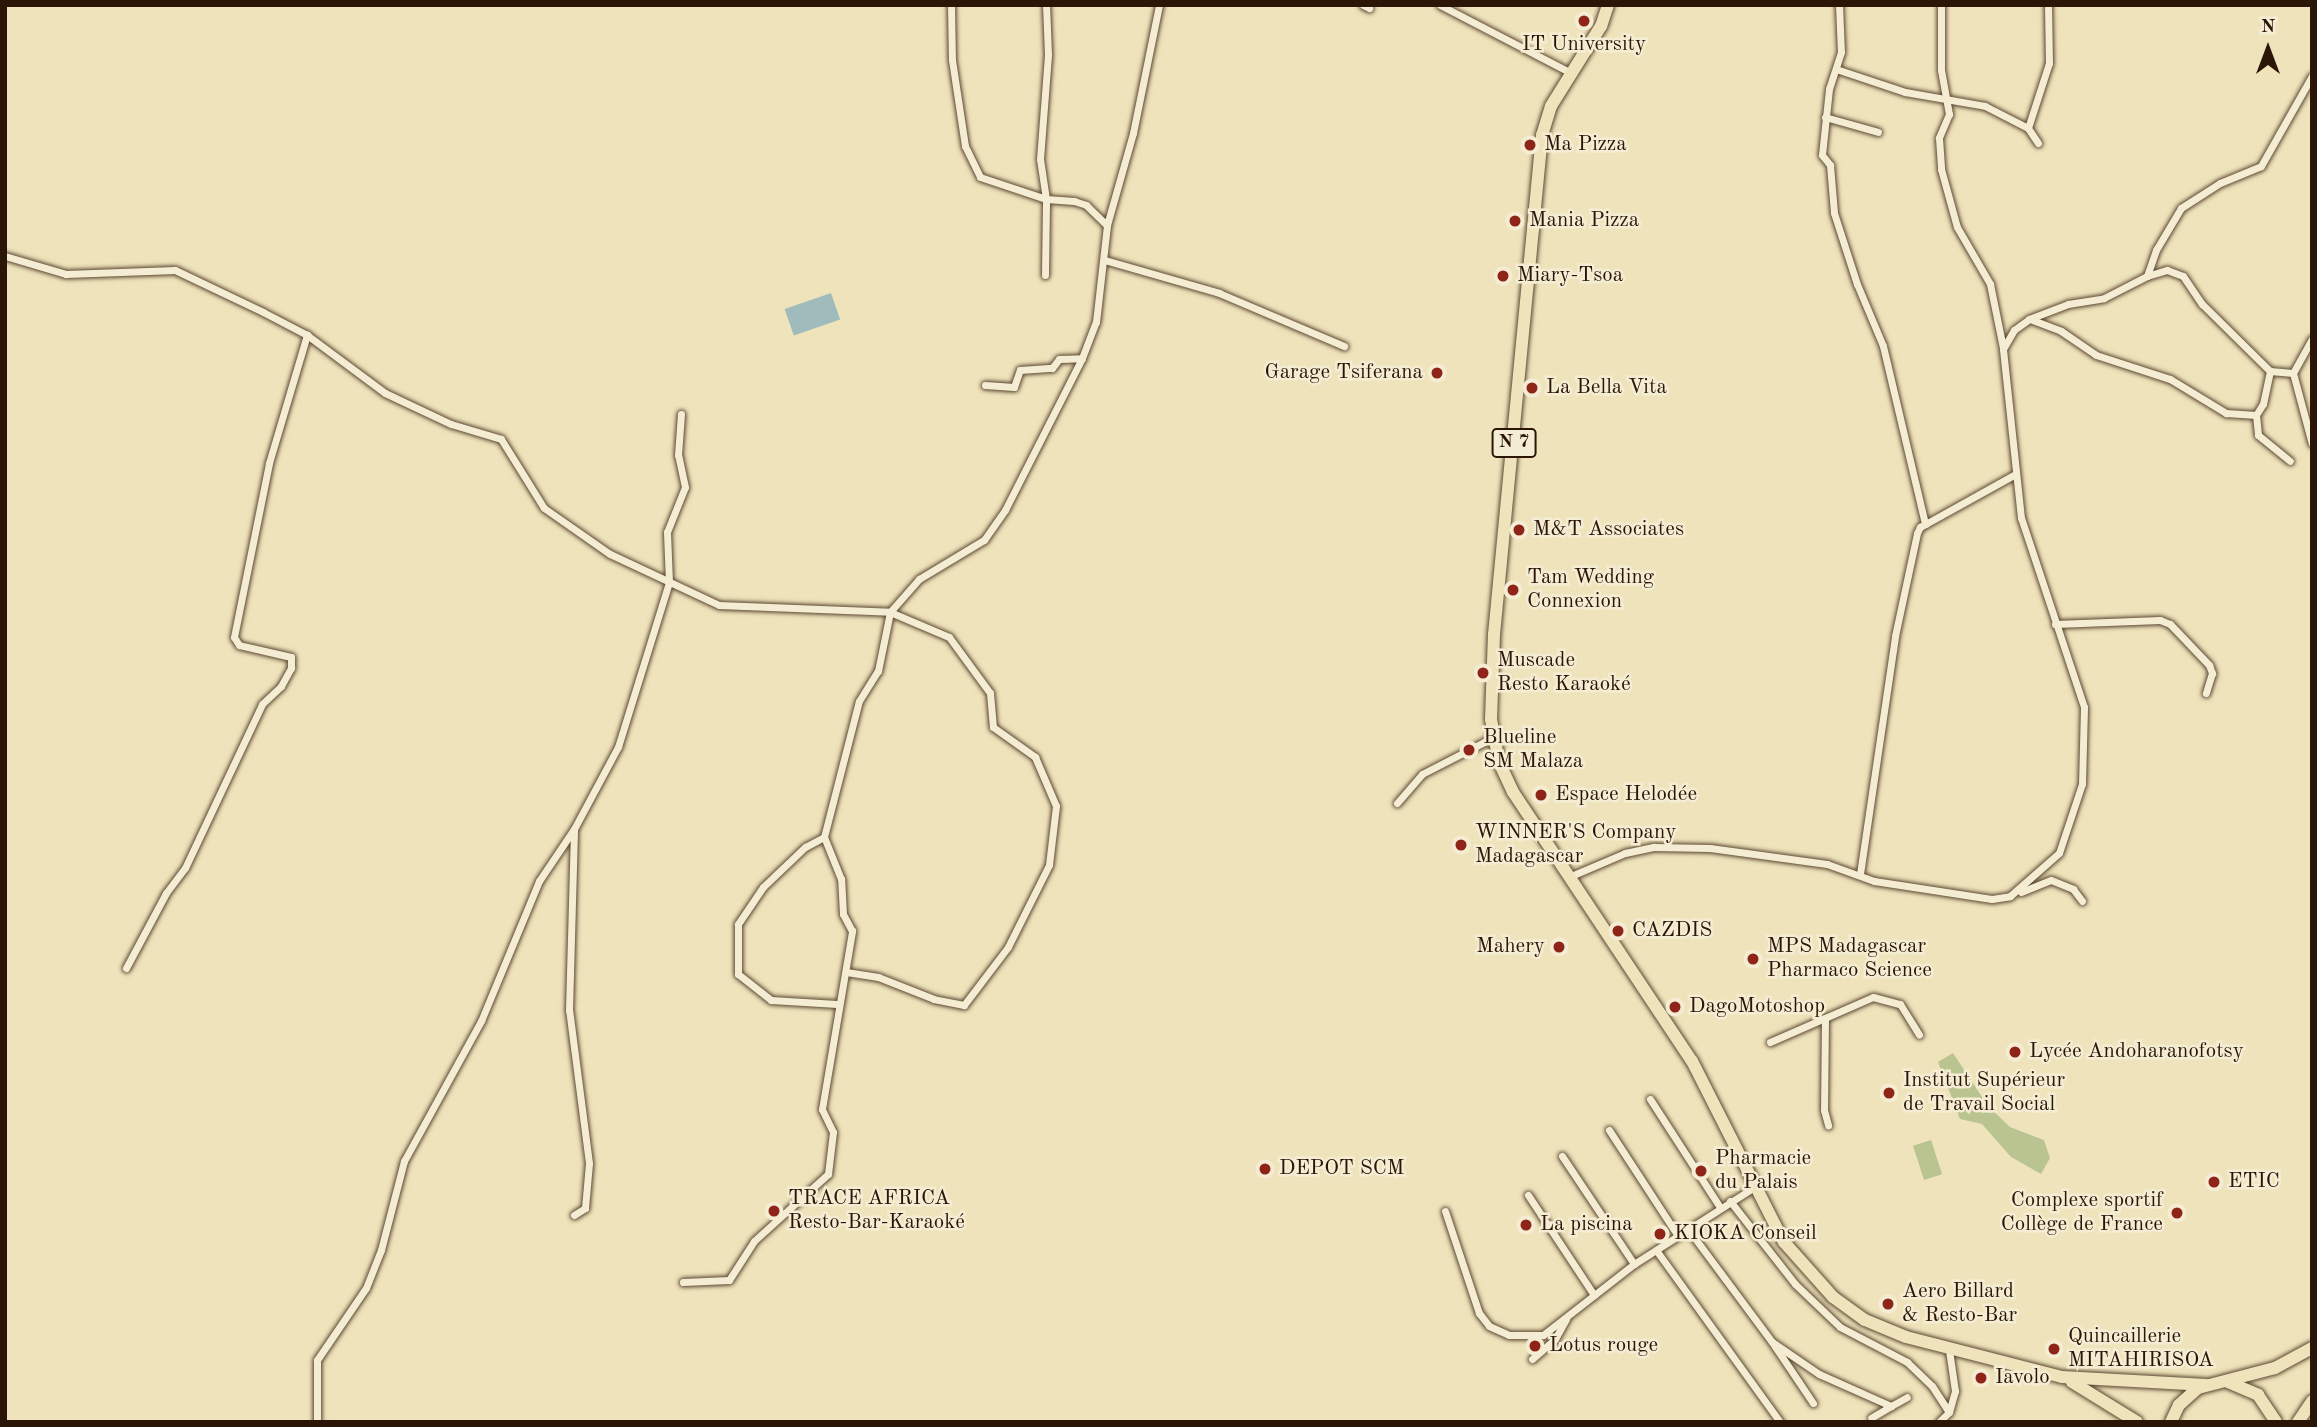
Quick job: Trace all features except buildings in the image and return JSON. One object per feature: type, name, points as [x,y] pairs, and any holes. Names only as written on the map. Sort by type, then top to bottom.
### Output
[{"type":"main road","name":"N 7","points":[[1608,5],[1601,26],[1551,106],[1542,135],[1494,634],[1492,737],[1513,792],[1692,1061],[1784,1242],[1833,1297],[1884,1329],[1949,1350],[2063,1377]]},
{"type":"main road","points":[[2063,1377],[2206,1385],[2276,1368],[2312,1348]]},
{"type":"main road","points":[[2063,1377],[2137,1422]]},
{"type":"main road","points":[[2224,1382],[2258,1395],[2276,1422]]},
{"type":"main road","points":[[2171,1422],[2184,1398],[2206,1385]]},
{"type":"main road","points":[[2298,1422],[2312,1401]]},
{"type":"street","points":[[951,5],[952,60],[970,160],[990,184],[1046,199],[1086,205],[1107,225]]},
{"type":"street","points":[[1045,275],[1046,199],[1040,159],[1048,54],[1046,5]]},
{"type":"street","points":[[682,1282],[729,1280],[754,1241],[828,1174],[833,1132],[822,1109],[837,1004],[846,972],[852,931],[843,914],[841,879],[824,837],[859,701],[878,671],[890,612],[919,579],[984,540],[1005,510],[1082,358],[1096,322],[1107,225],[1133,133],[1159,5]]},
{"type":"street","points":[[1440,5],[1571,73]]},
{"type":"street","points":[[1839,5],[1839,70],[1829,89],[1822,155],[1830,164],[1835,213],[1883,346],[1925,524]]},
{"type":"street","points":[[1941,5],[1949,114],[1939,138],[1941,169],[1956,227],[1990,284],[2003,349],[2014,475],[2021,517],[2084,707],[2082,784],[2059,853],[2010,896]]},
{"type":"street","points":[[2028,128],[2049,63],[2048,5]]},
{"type":"street","points":[[1839,70],[1947,101],[1984,106],[2028,128],[2038,143]]},
{"type":"street","points":[[2147,276],[2156,250],[2181,208],[2220,183],[2261,166],[2311,80]]},
{"type":"street","points":[[1825,117],[1878,132]]},
{"type":"street","points":[[5,257],[66,274],[175,271],[307,335],[385,393],[451,424],[500,439],[544,508],[610,554],[719,605],[890,612],[949,637],[990,693],[993,727],[1035,757],[1056,806],[1049,865],[1008,947],[964,1005],[934,999],[878,977],[846,972]]},
{"type":"street","points":[[1105,260],[1219,293],[1344,346]]},
{"type":"street","points":[[2003,349],[2014,330],[2029,319],[2068,304],[2104,298],[2147,276],[2167,270],[2183,276],[2202,304],[2270,371],[2293,373]]},
{"type":"street","points":[[2029,319],[2061,331],[2096,355],[2170,379],[2226,413],[2256,415]]},
{"type":"street","points":[[126,968],[166,893],[185,868],[262,704],[281,686],[291,668],[291,657],[239,645],[234,637],[269,464],[307,335]]},
{"type":"street","points":[[2312,339],[2293,373],[2312,444]]},
{"type":"street","points":[[985,385],[1012,387],[1017,385],[1020,370],[1052,368],[1059,359],[1082,358]]},
{"type":"street","points":[[2270,371],[2263,404],[2256,415],[2258,435],[2290,461]]},
{"type":"street","points":[[317,1422],[317,1360],[366,1289],[381,1250],[404,1161],[481,1021],[539,881],[574,829],[618,747],[669,582],[667,532],[685,487],[678,455],[681,414]]},
{"type":"street","points":[[1860,874],[1895,636],[1917,533],[1925,524],[2014,475]]},
{"type":"street","points":[[2056,624],[2160,620],[2170,624],[2209,665],[2212,673],[2206,693]]},
{"type":"street","points":[[1397,803],[1422,774],[1492,737]]},
{"type":"street","points":[[574,829],[569,1010],[589,1163],[585,1209],[574,1215]]},
{"type":"street","points":[[824,837],[805,847],[763,887],[738,924],[738,974],[771,1000],[837,1004]]},
{"type":"street","points":[[1571,876],[1625,853],[1678,846],[1827,864],[1874,881],[1977,900],[2010,896],[2051,880],[2073,889],[2082,901]]},
{"type":"street","points":[[1770,1042],[1873,997],[1900,1004],[1919,1034]]},
{"type":"street","points":[[1825,1018],[1824,1110],[1828,1125]]},
{"type":"street","points":[[1650,1099],[1720,1207]]},
{"type":"street","points":[[1609,1130],[1678,1236]]},
{"type":"street","points":[[1562,1156],[1634,1264]]},
{"type":"street","points":[[1445,1211],[1479,1313],[1489,1326],[1509,1335],[1543,1335],[1634,1264],[1756,1186]]},
{"type":"street","points":[[1528,1195],[1594,1295]]},
{"type":"street","points":[[1730,1201],[1795,1284],[1840,1327],[1907,1362],[1932,1386],[1949,1412]]},
{"type":"street","points":[[1688,1229],[1772,1342],[1813,1403]]},
{"type":"street","points":[[1656,1250],[1780,1422]]},
{"type":"street","points":[[1532,1359],[1555,1339],[1568,1315]]},
{"type":"street","points":[[1772,1342],[1819,1374],[1891,1406]]},
{"type":"street","points":[[1939,1422],[1949,1412],[1955,1391],[1949,1350]]},
{"type":"street","points":[[1871,1418],[1907,1397]]},
{"type":"green space","points":[[1953,1053],[1988,1106],[2010,1127],[2044,1140],[2050,1158],[2041,1174],[2011,1157],[1982,1124],[1960,1119],[1938,1062]]},
{"type":"green space","points":[[1931,1140],[1942,1174],[1924,1180],[1913,1146]]},
{"type":"water","points":[[831,293],[840,319],[794,335],[785,309]]},
{"type":"place","name":"IT University","points":[[1584,21]]},
{"type":"place","name":"Ma Pizza","points":[[1530,145]]},
{"type":"place","name":"Mania Pizza","points":[[1515,221]]},
{"type":"place","name":"Miary-Tsoa","points":[[1503,276]]},
{"type":"place","name":"Garage Tsiferana","points":[[1437,373]]},
{"type":"place","name":"La Bella Vita","points":[[1532,388]]},
{"type":"place","name":"M&T Associates","points":[[1519,530]]},
{"type":"place","name":"Tam Wedding Connexion","points":[[1513,590]]},
{"type":"place","name":"Muscade Resto Karaoké","points":[[1483,673]]},
{"type":"place","name":"Blueline SM Malaza","points":[[1469,750]]},
{"type":"place","name":"Espace Helodée","points":[[1541,795]]},
{"type":"place","name":"WINNER'S Company Madagascar","points":[[1461,845]]},
{"type":"place","name":"CAZDIS","points":[[1618,931]]},
{"type":"place","name":"Mahery","points":[[1559,947]]},
{"type":"place","name":"MPS Madagascar Pharmaco Science","points":[[1753,959]]},
{"type":"place","name":"DagoMotoshop","points":[[1675,1007]]},
{"type":"place","name":"Lycée Andoharanofotsy","points":[[2015,1052]]},
{"type":"place","name":"Institut Supérieur de Travail Social","points":[[1889,1093]]},
{"type":"place","name":"DEPOT SCM","points":[[1265,1169]]},
{"type":"place","name":"Pharmacie du Palais","points":[[1701,1171]]},
{"type":"place","name":"ETIC","points":[[2214,1182]]},
{"type":"place","name":"TRACE AFRICA Resto-Bar-Karaoké","points":[[774,1211]]},
{"type":"place","name":"Complexe sportif Collège de France","points":[[2177,1213]]},
{"type":"place","name":"La piscina","points":[[1526,1225]]},
{"type":"place","name":"KIOKA Conseil","points":[[1660,1234]]},
{"type":"place","name":"Aero Billard & Resto-Bar","points":[[1888,1304]]},
{"type":"place","name":"Lotus rouge","points":[[1535,1346]]},
{"type":"place","name":"Quincaillerie MITAHIRISOA","points":[[2054,1349]]},
{"type":"place","name":"Iavolo","points":[[1981,1378]]}]
